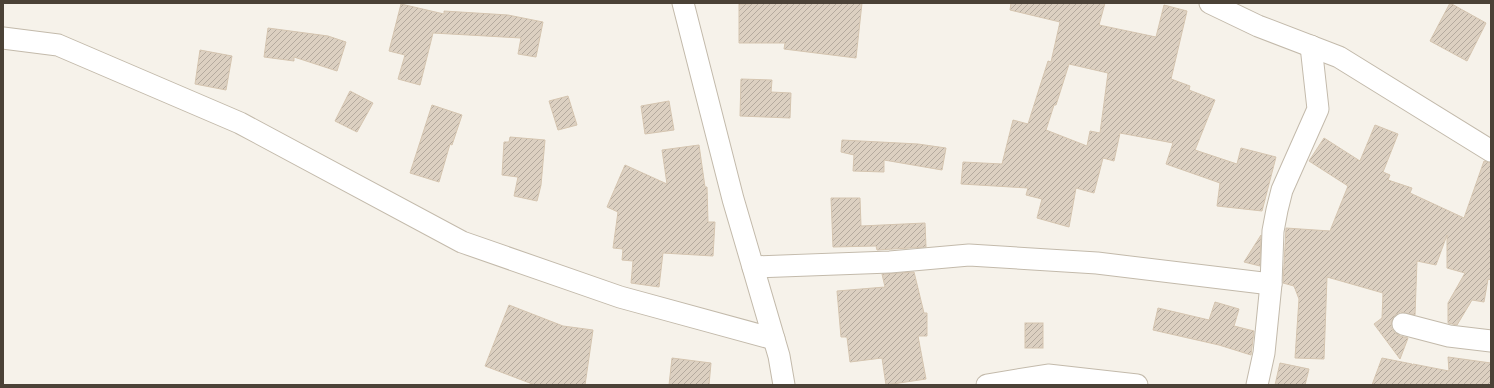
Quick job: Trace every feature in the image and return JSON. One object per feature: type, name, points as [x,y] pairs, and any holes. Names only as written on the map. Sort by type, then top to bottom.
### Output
[{"type":"street","points":[[683,3],[733,199],[779,356],[784,385]]},
{"type":"street","points":[[1210,3],[1258,26],[1339,57],[1491,151]]},
{"type":"street","points":[[3,38],[58,45],[240,123],[462,242],[620,297],[774,339]]},
{"type":"street","points":[[1257,385],[1264,353],[1273,231],[1282,190],[1318,109],[1311,46]]},
{"type":"street","points":[[753,267],[890,262],[969,254],[1096,263],[1270,284]]},
{"type":"street","points":[[1402,324],[1449,336],[1491,341]]},
{"type":"street","points":[[987,385],[1048,375],[1137,385]]},
{"type":"building","points":[[862,3],[856,58],[784,49],[785,43],[739,43],[739,4]]},
{"type":"building","points":[[1011,3],[1105,3],[1099,25],[1156,37],[1164,5],[1187,11],[1171,79],[1190,86],[1189,90],[1215,100],[1195,150],[1237,164],[1241,148],[1276,157],[1262,211],[1217,206],[1220,183],[1166,164],[1173,143],[1120,133],[1114,161],[1103,158],[1094,193],[1076,188],[1069,227],[1037,218],[1042,199],[1026,195],[1028,188],[961,184],[963,162],[1002,164],[1013,120],[1028,124],[1048,61],[1051,62],[1060,22],[1010,10]],"holes":[[[1069,64],[1108,73],[1100,133],[1090,131],[1087,146],[1046,130],[1054,105],[1056,105]]]},
{"type":"building","points":[[1450,3],[1486,23],[1467,61],[1430,41]]},
{"type":"building","points":[[401,4],[444,14],[444,11],[508,15],[543,22],[536,57],[518,54],[521,38],[433,33],[420,85],[398,79],[405,55],[389,51]]},
{"type":"building","points":[[268,28],[328,36],[346,42],[337,71],[294,57],[294,61],[264,57]]},
{"type":"building","points":[[200,50],[232,56],[226,90],[195,84]]},
{"type":"building","points":[[741,79],[772,80],[771,92],[791,93],[790,118],[740,116]]},
{"type":"building","points":[[350,91],[373,103],[357,132],[335,121]]},
{"type":"building","points":[[568,96],[577,125],[558,130],[549,101]]},
{"type":"building","points":[[669,101],[674,130],[645,134],[641,106]]},
{"type":"building","points":[[432,105],[462,115],[452,145],[450,144],[439,182],[410,173]]},
{"type":"building","points":[[1375,125],[1398,134],[1383,172],[1390,175],[1388,180],[1412,188],[1410,193],[1464,218],[1484,161],[1491,163],[1491,280],[1488,279],[1484,302],[1472,300],[1457,325],[1448,323],[1448,303],[1465,273],[1447,268],[1447,235],[1436,265],[1417,261],[1415,315],[1400,312],[1395,315],[1392,321],[1391,327],[1394,332],[1400,336],[1408,338],[1400,359],[1374,324],[1382,318],[1383,293],[1327,277],[1324,359],[1295,358],[1299,299],[1294,286],[1283,283],[1286,228],[1330,231],[1348,186],[1309,161],[1324,138],[1360,161]]},
{"type":"building","points":[[510,137],[545,140],[541,185],[537,201],[514,196],[518,177],[502,175],[504,142],[509,142]]},
{"type":"building","points":[[842,140],[918,144],[946,148],[942,170],[884,160],[884,172],[853,171],[854,155],[841,152]]},
{"type":"building","points":[[699,145],[705,187],[707,187],[708,222],[715,222],[713,256],[663,253],[659,287],[631,283],[633,261],[622,260],[623,249],[613,248],[618,212],[607,207],[625,165],[667,184],[662,150]]},
{"type":"building","points":[[831,198],[860,198],[861,226],[925,223],[926,247],[877,250],[876,246],[833,247]]},
{"type":"building","points":[[1261,235],[1260,266],[1244,262]]},
{"type":"building","points":[[914,272],[924,313],[927,313],[927,336],[918,336],[926,379],[886,385],[882,358],[850,362],[847,337],[841,337],[837,291],[885,287],[882,274]]},
{"type":"building","points":[[1215,302],[1239,309],[1234,326],[1254,331],[1251,355],[1219,345],[1153,330],[1158,308],[1209,320]]},
{"type":"building","points":[[509,305],[563,326],[593,330],[585,385],[535,385],[485,366]]},
{"type":"building","points":[[1025,323],[1043,323],[1043,348],[1025,348]]},
{"type":"building","points":[[1448,357],[1491,363],[1491,385],[1372,385],[1382,358],[1412,364],[1412,366],[1413,364],[1449,371]]},
{"type":"building","points":[[672,358],[711,363],[709,385],[669,385]]},
{"type":"building","points":[[1280,363],[1309,369],[1305,385],[1275,385]]}]
